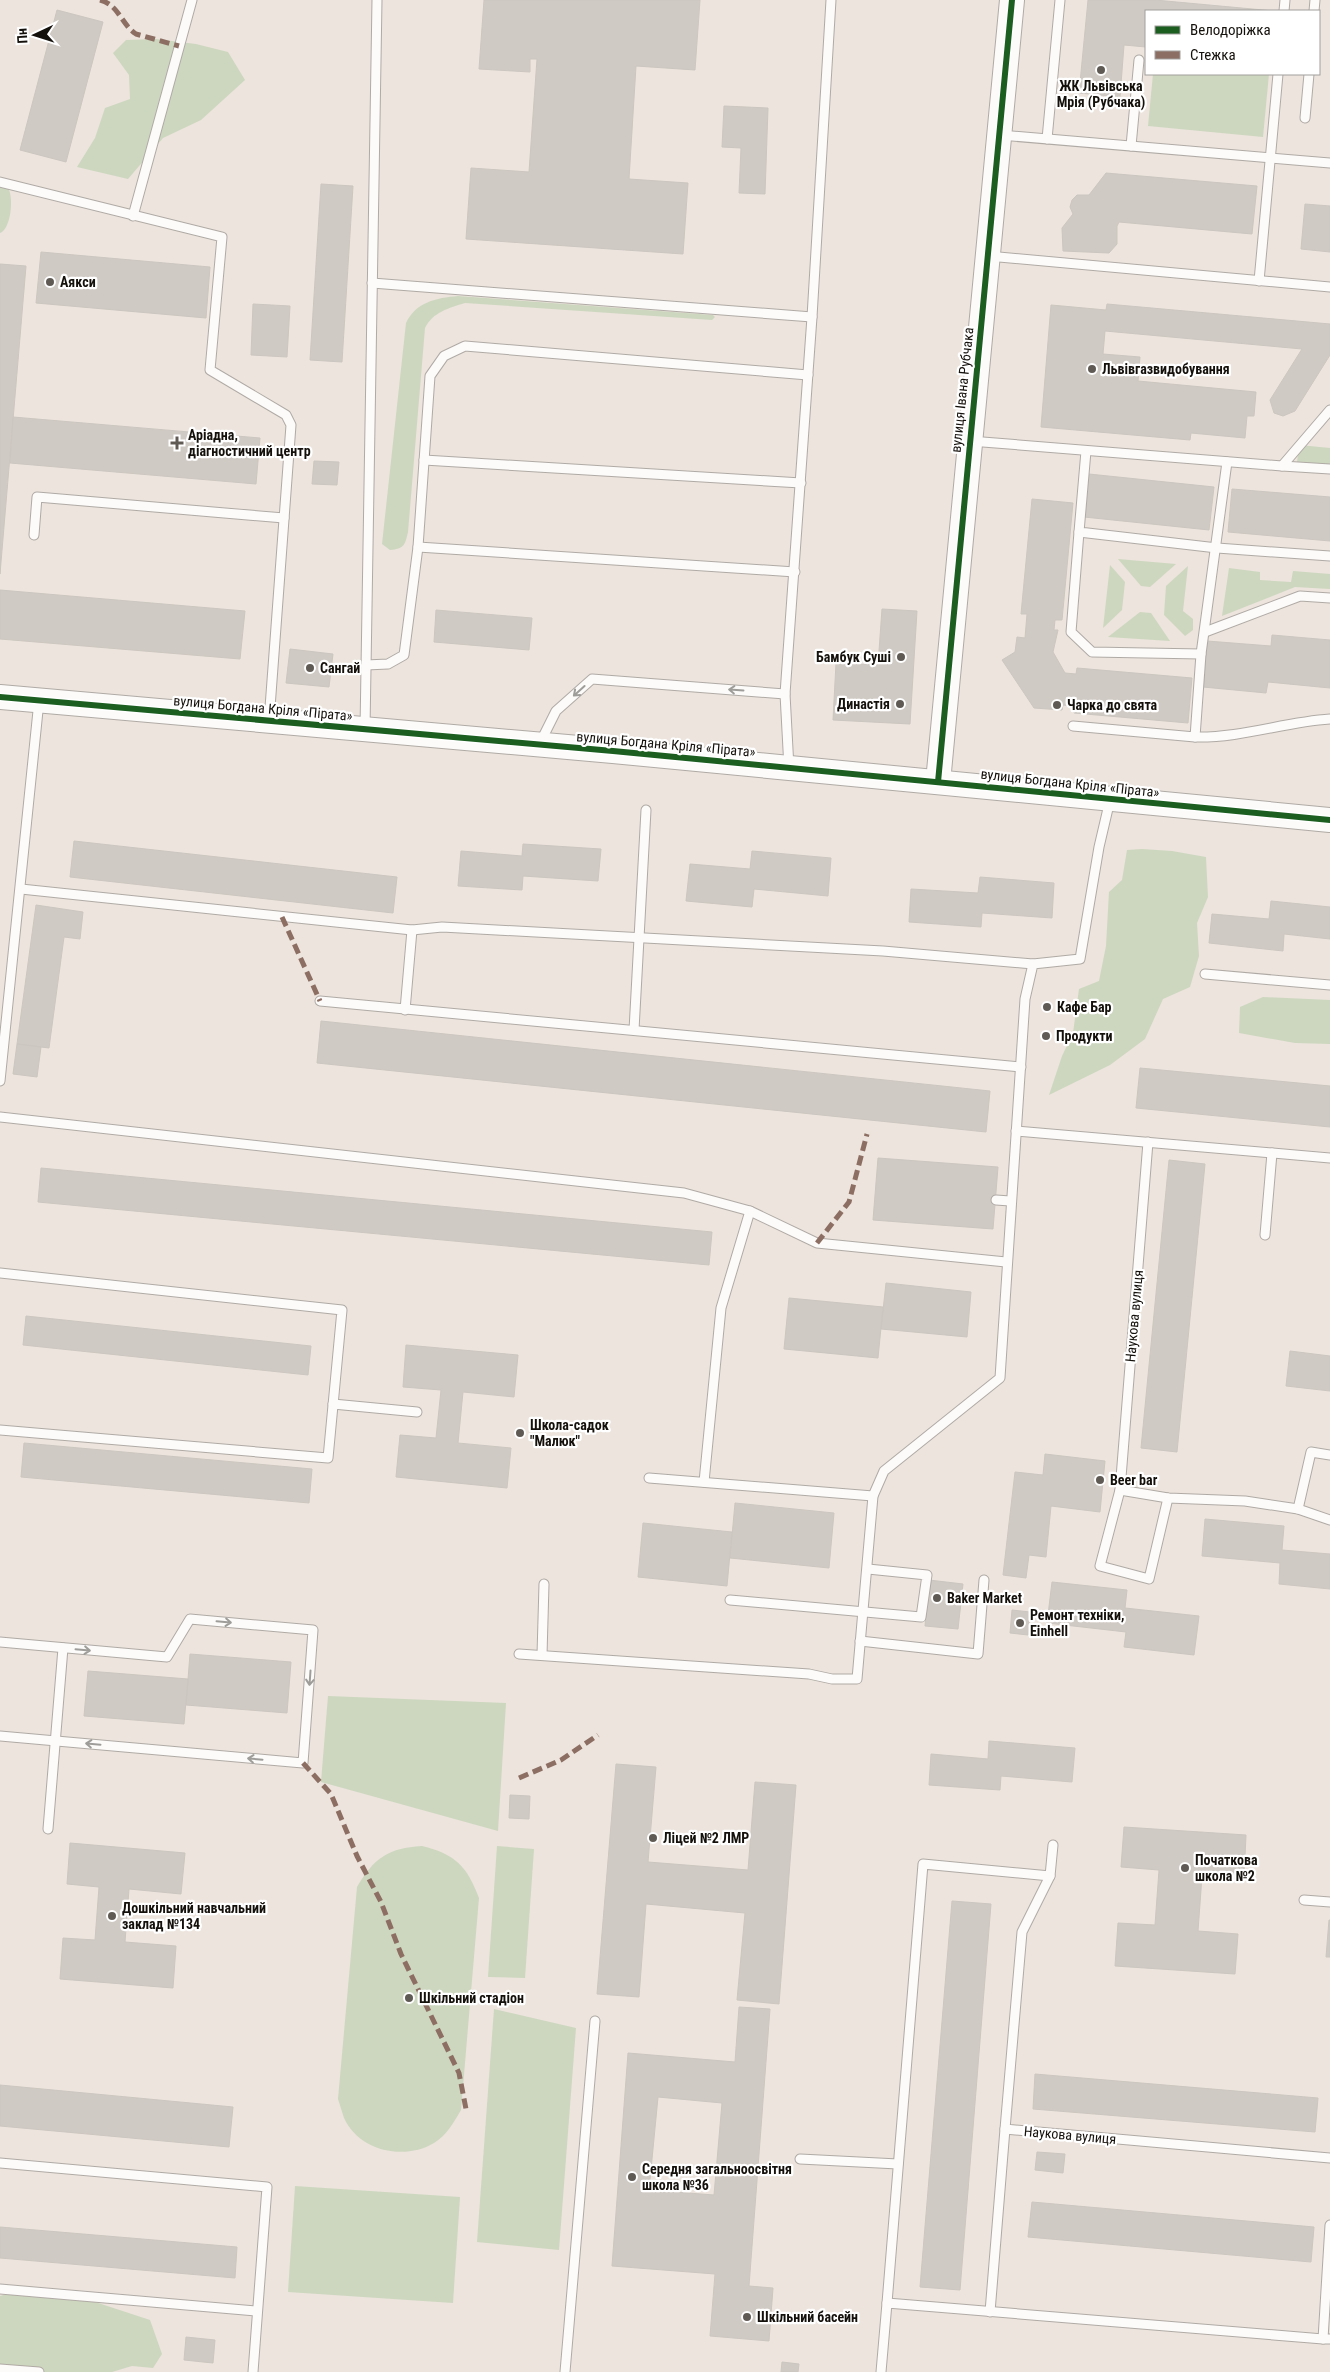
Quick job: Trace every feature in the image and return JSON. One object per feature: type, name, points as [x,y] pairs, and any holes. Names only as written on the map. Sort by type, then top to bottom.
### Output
[{"type":"street","name":"вулиця Івана Рубчака","points":[[938,782],[1012,0]]},
{"type":"street","name":"вулиця Богдана Кріля «Пірата»","points":[[0,697],[789,768],[1330,820]]},
{"type":"lane","points":[[133,216],[192,0]]},
{"type":"lane","points":[[365,729],[377,0]]},
{"type":"lane","points":[[789,768],[785,694],[795,572],[832,0]]},
{"type":"lane","points":[[1047,139],[1060,0]]},
{"type":"lane","points":[[1131,146],[1139,60]]},
{"type":"lane","points":[[1259,281],[1278,75]]},
{"type":"lane","points":[[1305,118],[1309,75]]},
{"type":"lane","points":[[999,135],[1330,163]]},
{"type":"lane","points":[[0,182],[222,237],[210,370],[286,414],[292,425],[269,721]]},
{"type":"lane","points":[[988,256],[1330,287]]},
{"type":"lane","points":[[372,283],[812,317]]},
{"type":"lane","points":[[366,665],[388,664],[404,655],[418,547],[430,376],[444,356],[465,346],[808,375]]},
{"type":"lane","points":[[1282,466],[1330,410]]},
{"type":"lane","points":[[970,442],[1330,469]]},
{"type":"lane","points":[[1086,451],[1071,632],[1092,652],[1201,654]]},
{"type":"lane","points":[[424,460],[801,483]]},
{"type":"lane","points":[[1195,737],[1201,654],[1217,548],[1227,462]]},
{"type":"lane","points":[[34,535],[37,497],[284,518]]},
{"type":"lane","points":[[1079,532],[1217,548],[1330,556]]},
{"type":"lane","points":[[418,547],[795,572]]},
{"type":"lane","points":[[1205,632],[1300,596],[1330,598]]},
{"type":"lane","points":[[540,745],[556,711],[592,679],[785,694]]},
{"type":"lane","points":[[0,1081],[39,701]]},
{"type":"lane","points":[[1073,726],[1224,738],[1309,720],[1330,719]]},
{"type":"lane","points":[[20,889],[412,930],[442,927],[883,952],[1033,964],[1080,959],[1099,847],[1110,800]]},
{"type":"lane","points":[[634,1030],[646,810]]},
{"type":"lane","points":[[405,1010],[412,930]]},
{"type":"lane","points":[[519,1654],[809,1674],[832,1679],[857,1678],[873,1496],[884,1471],[1000,1378],[1010,1201],[1026,999],[1033,964]]},
{"type":"lane","points":[[1205,974],[1330,985]]},
{"type":"lane","points":[[320,1002],[1021,1067]]},
{"type":"lane","points":[[0,1118],[684,1193],[750,1211],[817,1243],[1006,1262]]},
{"type":"lane","points":[[1016,1131],[1330,1158]]},
{"type":"lane","name":"Наукова вулиця","points":[[1148,1142],[1120,1490],[1100,1566],[1149,1579],[1168,1498]]},
{"type":"lane","points":[[1266,1235],[1272,1153]]},
{"type":"lane","points":[[996,1200],[1010,1201]]},
{"type":"lane","points":[[704,1482],[721,1308],[750,1211]]},
{"type":"lane","points":[[0,1273],[342,1310],[328,1458],[0,1430]]},
{"type":"lane","points":[[333,1404],[417,1412]]},
{"type":"lane","points":[[1298,1510],[1311,1452],[1330,1455]]},
{"type":"lane","points":[[648,1478],[873,1496]]},
{"type":"lane","points":[[1120,1490],[1168,1498],[1245,1501],[1298,1510],[1330,1520]]},
{"type":"lane","points":[[730,1600],[921,1617],[927,1575],[868,1569]]},
{"type":"lane","points":[[860,1641],[978,1654],[984,1580]]},
{"type":"lane","points":[[542,1655],[544,1584]]},
{"type":"lane","points":[[0,1642],[167,1657],[190,1618],[313,1630],[303,1763],[0,1736]]},
{"type":"lane","points":[[48,1828],[63,1648]]},
{"type":"lane","points":[[881,2372],[923,1864],[1050,1876],[1052,1845]]},
{"type":"lane","name":"Наукова вулиця","points":[[1050,1876],[1022,1932],[1005,2129],[1330,2158]]},
{"type":"lane","points":[[1304,1900],[1330,1902]]},
{"type":"lane","points":[[564,2372],[595,2020]]},
{"type":"lane","points":[[990,2312],[1005,2129]]},
{"type":"lane","points":[[800,2159],[898,2164]]},
{"type":"lane","points":[[0,2162],[267,2187],[256,2311],[253,2372]]},
{"type":"lane","points":[[887,2303],[1327,2339],[1330,2225]]},
{"type":"lane","points":[[0,2289],[256,2311]]},
{"type":"lane","points":[[0,2369],[39,2372]]},
{"type":"green space","points":[[156,39],[196,44],[228,52],[245,80],[201,120],[163,138],[128,179],[77,167],[95,138],[105,108],[130,99],[129,75],[113,53],[126,40]]},
{"type":"green space","points":[[1153,75],[1269,75],[1263,137],[1148,126]]},
{"type":"green space","points":[[0,185],[8,188],[11,205],[7,226],[0,233]]},
{"type":"green space","points":[[458,296],[713,315],[715,317],[712,320],[465,303],[437,314],[425,328],[408,532],[403,546],[390,550],[382,544],[406,323],[415,310],[428,302]]},
{"type":"green space","points":[[1299,445],[1330,448],[1330,465],[1297,462]]},
{"type":"green space","points":[[1118,559],[1176,564],[1150,587],[1141,586]]},
{"type":"green space","points":[[1110,565],[1125,582],[1122,610],[1103,628]]},
{"type":"green space","points":[[1188,566],[1183,611],[1193,619],[1193,630],[1185,636],[1164,615],[1166,586]]},
{"type":"green space","points":[[1229,568],[1260,572],[1260,580],[1291,582],[1293,571],[1330,574],[1330,589],[1295,587],[1222,616]]},
{"type":"green space","points":[[1140,612],[1151,613],[1170,641],[1108,637]]},
{"type":"green space","points":[[1127,850],[1172,851],[1206,857],[1208,897],[1197,923],[1199,956],[1190,987],[1163,999],[1145,1039],[1110,1065],[1049,1095],[1062,1056],[1073,1033],[1079,989],[1099,981],[1106,946],[1109,892],[1122,880]]},
{"type":"green space","points":[[1263,997],[1330,1000],[1330,1044],[1295,1043],[1239,1033],[1240,1007]]},
{"type":"green space","points":[[328,1696],[506,1703],[498,1831],[321,1782]]},
{"type":"green space","name":"Шкільний стадіон","points":[[422,1846],[443,1853],[458,1863],[470,1878],[479,1898],[461,2110],[453,2124],[439,2140],[422,2148],[396,2152],[383,2150],[360,2138],[344,2118],[338,2099],[357,1887],[363,1877],[383,1856],[400,1849]]},
{"type":"green space","points":[[497,1846],[534,1849],[525,1978],[488,1977]]},
{"type":"green space","points":[[494,2009],[576,2028],[559,2250],[477,2242]]},
{"type":"green space","points":[[295,2186],[460,2197],[453,2303],[288,2292]]},
{"type":"green space","points":[[12,2292],[83,2298],[150,2320],[162,2354],[153,2368],[132,2366],[112,2372],[0,2372],[0,2296]]},
{"type":"building","points":[[484,0],[700,0],[695,70],[636,66],[629,179],[688,183],[683,254],[466,239],[471,168],[529,172],[537,59],[530,59],[530,72],[479,69]]},
{"type":"building","name":"ЖК Львівська Мрія (Рубчака)","points":[[1088,0],[1155,0],[1263,10],[1145,10],[1145,47],[1124,45],[1120,97],[1079,93]]},
{"type":"building","points":[[57,10],[103,22],[66,162],[20,150]]},
{"type":"building","points":[[724,106],[768,108],[765,194],[739,193],[741,148],[722,147]]},
{"type":"building","points":[[1106,173],[1257,186],[1252,234],[1119,222],[1117,226],[1117,244],[1109,253],[1063,251],[1062,228],[1073,214],[1070,207],[1072,200],[1077,195],[1089,195]]},
{"type":"building","points":[[321,184],[353,186],[342,362],[310,360]]},
{"type":"building","points":[[1305,204],[1330,206],[1330,252],[1301,249]]},
{"type":"building","points":[[41,252],[210,267],[206,318],[36,303]]},
{"type":"building","points":[[0,264],[26,266],[0,574]]},
{"type":"building","points":[[253,304],[290,306],[287,357],[251,355]]},
{"type":"building","name":"Львівгазвидобування","points":[[1107,304],[1330,324],[1330,355],[1295,411],[1283,416],[1274,413],[1270,400],[1302,349],[1105,331],[1103,354],[1140,357],[1138,381],[1256,392],[1254,416],[1247,416],[1245,438],[1191,433],[1190,440],[1041,427],[1051,305],[1106,310]]},
{"type":"building","points":[[13,417],[260,438],[256,484],[10,463]]},
{"type":"building","points":[[314,461],[339,462],[337,485],[312,484]]},
{"type":"building","points":[[1089,474],[1214,487],[1209,530],[1084,517]]},
{"type":"building","points":[[1232,489],[1330,497],[1330,541],[1228,532]]},
{"type":"building","points":[[1032,499],[1073,503],[1062,620],[1055,620],[1054,630],[1058,630],[1053,652],[1065,673],[1076,674],[1077,668],[1192,678],[1188,723],[1074,713],[1074,706],[1063,705],[1062,710],[1034,708],[1002,660],[1015,652],[1017,637],[1025,638],[1027,614],[1021,614]]},
{"type":"building","points":[[0,590],[245,611],[240,659],[0,639]]},
{"type":"building","points":[[882,609],[917,611],[910,724],[833,720],[836,663],[878,665]]},
{"type":"building","points":[[436,610],[532,618],[529,650],[434,642]]},
{"type":"building","points":[[1272,635],[1330,640],[1330,688],[1268,682],[1266,693],[1203,687],[1207,641],[1271,646]]},
{"type":"building","name":"Сангай","points":[[290,649],[333,654],[329,687],[286,683]]},
{"type":"building","points":[[74,841],[397,877],[393,913],[70,877]]},
{"type":"building","points":[[523,844],[601,849],[598,881],[523,876],[522,890],[458,886],[461,851],[522,856]]},
{"type":"building","points":[[752,851],[831,858],[828,896],[754,889],[752,907],[686,901],[690,864],[750,869]]},
{"type":"building","points":[[980,877],[1054,883],[1052,918],[982,913],[981,927],[909,922],[911,889],[978,893]]},
{"type":"building","points":[[1271,901],[1330,907],[1330,939],[1284,934],[1283,951],[1209,943],[1212,914],[1269,919]]},
{"type":"building","points":[[36,905],[83,912],[80,939],[64,937],[49,1048],[17,1044]]},
{"type":"building","points":[[321,1021],[990,1091],[986,1132],[317,1063]]},
{"type":"building","points":[[17,1044],[41,1047],[37,1077],[13,1074]]},
{"type":"building","points":[[1140,1068],[1330,1086],[1330,1127],[1136,1108]]},
{"type":"building","points":[[878,1158],[998,1167],[993,1229],[873,1220]]},
{"type":"building","points":[[1169,1160],[1205,1164],[1177,1452],[1141,1448]]},
{"type":"building","points":[[41,1168],[712,1232],[709,1265],[38,1202]]},
{"type":"building","points":[[886,1283],[971,1292],[967,1337],[881,1329]]},
{"type":"building","points":[[789,1298],[883,1307],[878,1358],[784,1349]]},
{"type":"building","points":[[26,1316],[311,1346],[308,1375],[23,1345]]},
{"type":"building","points":[[406,1345],[518,1355],[514,1397],[463,1392],[458,1443],[511,1448],[507,1488],[396,1477],[400,1435],[436,1438],[441,1390],[403,1387]]},
{"type":"building","points":[[1290,1351],[1330,1356],[1330,1391],[1286,1386]]},
{"type":"building","points":[[24,1443],[312,1469],[309,1503],[21,1477]]},
{"type":"building","points":[[1045,1454],[1105,1461],[1100,1512],[1051,1506],[1046,1557],[1029,1555],[1026,1578],[1003,1575],[1015,1472],[1043,1475]]},
{"type":"building","points":[[735,1503],[834,1513],[829,1568],[730,1558]]},
{"type":"building","points":[[1205,1519],[1284,1526],[1282,1550],[1330,1554],[1330,1589],[1279,1584],[1280,1563],[1202,1556]]},
{"type":"building","points":[[643,1523],[732,1532],[727,1586],[638,1577]]},
{"type":"building","points":[[929,1580],[963,1584],[958,1629],[925,1626]]},
{"type":"building","points":[[1052,1582],[1127,1590],[1125,1608],[1199,1616],[1194,1655],[1124,1647],[1126,1632],[1047,1623]]},
{"type":"building","name":"Ремонт техніки, Einhell","points":[[1012,1610],[1030,1612],[1028,1635],[1010,1633]]},
{"type":"building","points":[[190,1654],[291,1662],[287,1713],[186,1705]]},
{"type":"building","points":[[88,1671],[188,1679],[184,1724],[84,1716]]},
{"type":"building","points":[[989,1741],[1075,1748],[1072,1782],[1001,1776],[1000,1790],[929,1785],[931,1754],[988,1759]]},
{"type":"building","points":[[616,1764],[656,1767],[648,1862],[748,1870],[755,1782],[796,1785],[779,2004],[737,2000],[745,1913],[646,1904],[639,1997],[597,1994]]},
{"type":"building","points":[[510,1795],[530,1796],[529,1819],[509,1818]]},
{"type":"building","points":[[1124,1827],[1246,1835],[1244,1879],[1202,1876],[1198,1931],[1238,1934],[1235,1974],[1115,1966],[1118,1923],[1155,1925],[1159,1870],[1121,1867]]},
{"type":"building","name":"Дошкільний навчальний заклад №134","points":[[70,1843],[185,1853],[181,1894],[129,1889],[125,1942],[176,1946],[173,1988],[60,1979],[63,1938],[95,1940],[99,1887],[67,1884]]},
{"type":"building","points":[[952,1901],[991,1904],[960,2290],[920,2287]]},
{"type":"building","points":[[1329,1920],[1330,1957],[1326,1957]]},
{"type":"building","points":[[739,2007],[770,2009],[749,2286],[773,2288],[769,2341],[710,2336],[715,2274],[612,2266],[628,2053],[735,2062]],"holes":[[[658,2097],[722,2103],[714,2195],[649,2190]]]},
{"type":"building","points":[[1035,2074],[1318,2098],[1315,2132],[1033,2109]]},
{"type":"building","points":[[0,2085],[233,2107],[229,2147],[0,2126]]},
{"type":"building","points":[[1037,2152],[1065,2154],[1063,2173],[1035,2170]]},
{"type":"building","points":[[1032,2202],[1314,2227],[1311,2262],[1028,2237]]},
{"type":"building","points":[[0,2227],[237,2247],[235,2278],[0,2258]]},
{"type":"building","points":[[186,2337],[215,2340],[213,2363],[184,2360]]},
{"type":"building","points":[[782,2362],[799,2364],[798,2372],[781,2372]]},
{"type":"marked path","points":[[100,0],[112,6],[136,34],[179,46]]},
{"type":"marked path","points":[[282,917],[320,1001]]},
{"type":"marked path","points":[[817,1243],[849,1202],[867,1134]]},
{"type":"marked path","points":[[519,1778],[561,1760],[598,1735]]},
{"type":"marked path","points":[[303,1763],[331,1794],[357,1856],[381,1902],[401,1954],[459,2073],[466,2109]]},
{"type":"cycle path","points":[[938,782],[1012,0]]},
{"type":"cycle path","points":[[0,697],[613,751],[1330,820]]},
{"type":"place","name":"ЖК Львівська Мрія (Рубчака)","points":[[1101,70]]},
{"type":"place","name":"Аякси","points":[[50,282]]},
{"type":"place","name":"Львівгазвидобування","points":[[1092,369]]},
{"type":"place","name":"Аріадна, діагностичний центр","points":[[177,443]]},
{"type":"place","name":"Бамбук Суші","points":[[901,657]]},
{"type":"place","name":"Сангай","points":[[310,668]]},
{"type":"place","name":"Династія","points":[[900,704]]},
{"type":"place","name":"Чарка до свята","points":[[1057,705]]},
{"type":"place","name":"Кафе Бар","points":[[1047,1007]]},
{"type":"place","name":"Продукти","points":[[1046,1036]]},
{"type":"place","name":"Школа-садок \"Малюк\"","points":[[520,1433]]},
{"type":"place","name":"Beer bar","points":[[1100,1480]]},
{"type":"place","name":"Baker Market","points":[[937,1598]]},
{"type":"place","name":"Ремонт техніки, Einhell","points":[[1020,1623]]},
{"type":"place","name":"Ліцей №2 ЛМР","points":[[653,1838]]},
{"type":"place","name":"Початкова школа №2","points":[[1185,1868]]},
{"type":"place","name":"Дошкільний навчальний заклад №134","points":[[112,1916]]},
{"type":"place","name":"Шкільний стадіон","points":[[409,1998]]},
{"type":"place","name":"Середня загальноосвітня школа №36","points":[[632,2177]]},
{"type":"place","name":"Шкільний басейн","points":[[747,2317]]}]
